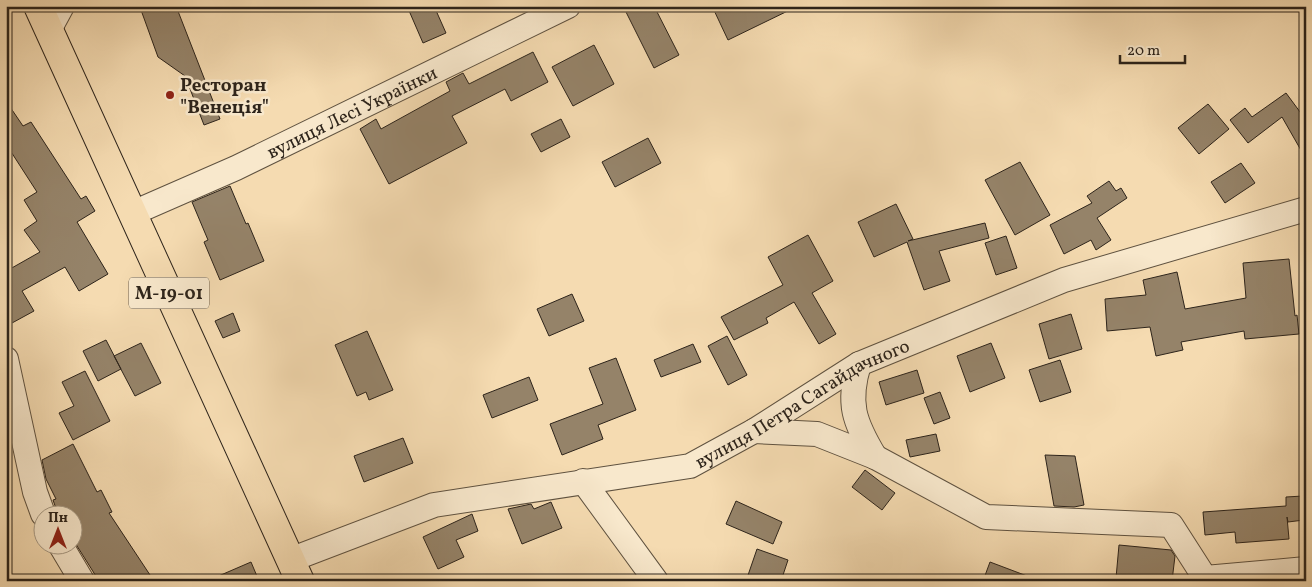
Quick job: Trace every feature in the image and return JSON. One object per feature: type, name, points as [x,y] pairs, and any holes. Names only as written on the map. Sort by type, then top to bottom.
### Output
[{"type":"main road","name":"М-19-01","points":[[44,18],[295,570]]},
{"type":"street","points":[[44,18],[62,6]]},
{"type":"street","name":"вулиця Лесі Українки","points":[[133,213],[236,168],[568,6]]},
{"type":"street","name":"вулиця Петра Сагайдачного","points":[[295,570],[434,504],[690,466],[754,431],[859,364],[1064,280],[1306,208]]},
{"type":"street","points":[[6,359],[35,492],[39,504]]},
{"type":"street","points":[[859,364],[852,397],[854,410],[863,436],[875,457]]},
{"type":"street","points":[[754,431],[817,434],[875,457],[986,517],[1171,525],[1205,578],[1306,568]]},
{"type":"street","points":[[583,481],[656,581]]},
{"type":"street","points":[[66,554],[82,581]]},
{"type":"building","points":[[152,6],[176,6],[220,119],[204,125],[185,76],[158,57],[141,10]]},
{"type":"building","points":[[407,6],[434,6],[446,33],[423,43]]},
{"type":"building","points":[[623,6],[654,6],[679,55],[654,68]]},
{"type":"building","points":[[712,6],[798,6],[728,40]]},
{"type":"building","points":[[594,45],[614,84],[573,106],[552,67]]},
{"type":"building","points":[[533,52],[548,82],[511,101],[505,89],[452,116],[467,143],[389,184],[360,129],[376,119],[381,129],[450,91],[446,82],[463,73],[469,84]]},
{"type":"building","points":[[1286,93],[1306,120],[1306,159],[1282,117],[1248,143],[1230,120],[1245,108],[1252,117]]},
{"type":"building","points":[[6,101],[23,126],[31,122],[81,199],[86,196],[95,211],[77,222],[108,274],[79,291],[65,267],[22,291],[34,311],[12,323],[6,313],[6,263],[10,269],[40,252],[24,230],[37,221],[24,200],[37,192],[6,144]]},
{"type":"building","points":[[1208,104],[1229,129],[1199,154],[1178,128]]},
{"type":"building","points":[[561,119],[570,137],[541,152],[531,134]]},
{"type":"building","points":[[648,138],[661,163],[615,187],[602,162]]},
{"type":"building","points":[[1020,162],[1050,215],[1015,235],[985,180]]},
{"type":"building","points":[[1241,163],[1255,183],[1225,203],[1211,182]]},
{"type":"building","points":[[1109,181],[1116,191],[1121,188],[1127,198],[1097,218],[1111,240],[1096,250],[1091,240],[1064,254],[1050,225],[1092,203],[1087,196]]},
{"type":"building","points":[[230,186],[264,261],[220,280],[204,242],[208,240],[192,202]]},
{"type":"building","points":[[896,204],[913,239],[908,241],[985,223],[989,238],[939,251],[950,281],[924,290],[907,242],[874,257],[858,222]]},
{"type":"building","points":[[808,235],[833,281],[812,293],[836,334],[819,344],[794,302],[766,318],[768,323],[734,340],[721,317],[783,285],[768,257]]},
{"type":"building","points":[[1006,236],[1017,268],[996,275],[985,243]]},
{"type":"building","points":[[1289,259],[1295,316],[1297,315],[1299,334],[1245,339],[1244,331],[1181,342],[1183,350],[1156,356],[1150,327],[1107,331],[1105,299],[1146,295],[1143,280],[1177,272],[1185,309],[1246,298],[1243,263]]},
{"type":"building","points":[[572,294],[584,321],[549,336],[537,309]]},
{"type":"building","points":[[233,313],[240,331],[223,338],[215,321]]},
{"type":"building","points":[[1071,314],[1082,349],[1049,359],[1039,324]]},
{"type":"building","points":[[367,331],[393,390],[369,400],[366,392],[357,396],[335,345]]},
{"type":"building","points":[[727,336],[747,375],[728,385],[708,346]]},
{"type":"building","points":[[106,340],[121,369],[98,381],[83,351]]},
{"type":"building","points":[[141,343],[161,383],[135,396],[114,356]]},
{"type":"building","points":[[991,343],[1005,378],[970,392],[957,356]]},
{"type":"building","points":[[693,344],[701,362],[661,377],[654,360]]},
{"type":"building","points":[[616,358],[636,410],[598,425],[603,439],[562,455],[550,424],[603,404],[589,368]]},
{"type":"building","points":[[1060,360],[1071,392],[1040,402],[1029,370]]},
{"type":"building","points":[[917,370],[924,393],[886,405],[879,382]]},
{"type":"building","points":[[85,371],[110,421],[73,440],[59,413],[74,406],[62,382]]},
{"type":"building","points":[[529,377],[538,400],[492,418],[483,395]]},
{"type":"building","points":[[940,392],[950,418],[934,424],[924,398]]},
{"type":"building","points":[[936,434],[940,451],[910,457],[906,440]]},
{"type":"building","points":[[403,438],[413,463],[364,482],[354,456]]},
{"type":"building","points":[[73,444],[97,492],[101,490],[112,512],[109,513],[154,581],[99,581],[82,554],[82,504],[54,504],[53,500],[56,499],[46,479],[42,460]]},
{"type":"building","points":[[1045,455],[1075,456],[1084,505],[1074,507],[1054,506]]},
{"type":"building","points":[[865,470],[895,493],[882,510],[852,487]]},
{"type":"building","points":[[1303,496],[1304,520],[1288,522],[1287,517],[1289,539],[1236,543],[1235,532],[1205,535],[1203,512],[1286,506],[1286,497]]},
{"type":"building","points":[[736,501],[782,522],[773,544],[726,524]]},
{"type":"building","points":[[551,502],[562,528],[522,544],[508,509],[531,504],[534,509]]},
{"type":"building","points":[[472,514],[478,531],[456,540],[464,557],[438,569],[423,537]]},
{"type":"building","points":[[1119,545],[1171,550],[1175,556],[1172,581],[1116,578]]},
{"type":"building","points":[[757,549],[788,560],[781,581],[746,581]]},
{"type":"building","points":[[251,562],[259,581],[207,581]]},
{"type":"building","points":[[990,562],[1035,579],[1035,581],[983,581]]},
{"type":"place","name":"Ресторан \"Венеція\"","points":[[170,95]]}]
